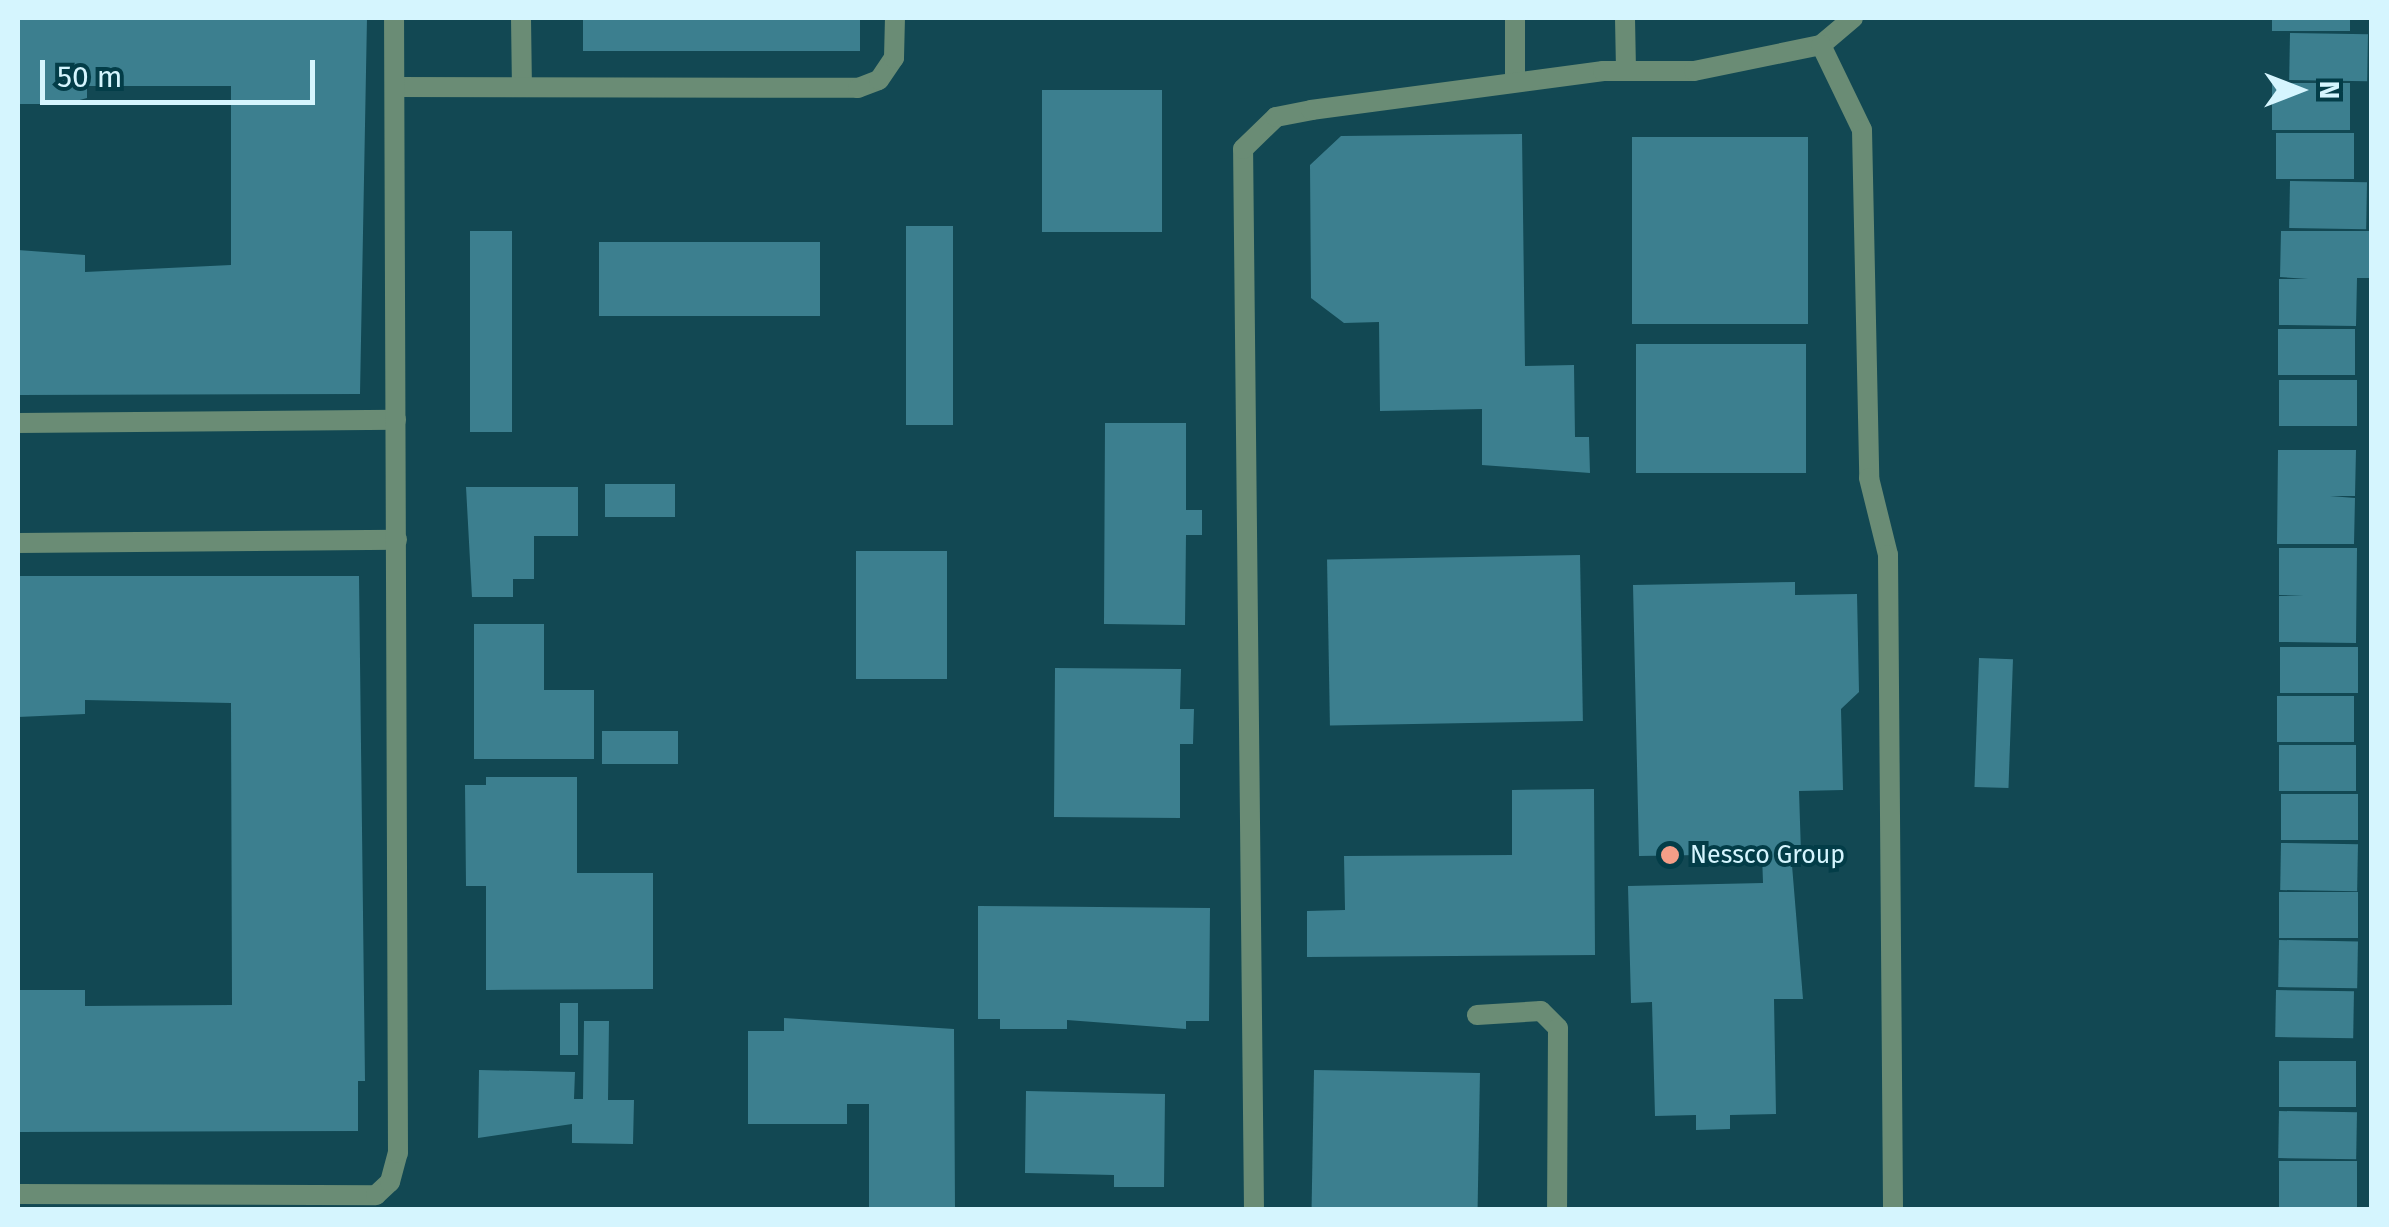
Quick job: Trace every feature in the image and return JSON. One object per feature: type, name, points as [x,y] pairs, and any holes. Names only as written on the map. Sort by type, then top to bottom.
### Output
[{"type":"lane","points":[[18,1194],[88,1203],[376,1195],[390,1182],[398,1153],[394,18]]},
{"type":"lane","points":[[521,18],[522,87]]},
{"type":"lane","points":[[395,87],[858,88],[879,80],[894,58],[894,18]]},
{"type":"lane","points":[[1515,80],[1516,18]]},
{"type":"lane","points":[[1626,18],[1626,71]]},
{"type":"lane","points":[[1254,1210],[1242,149],[1276,117],[1515,80],[1694,70],[1821,45],[1853,18]]},
{"type":"lane","points":[[1821,45],[1862,130],[1869,478],[1888,555],[1893,1210]]},
{"type":"lane","points":[[18,423],[396,420]]},
{"type":"lane","points":[[18,543],[396,540]]},
{"type":"lane","points":[[1477,1016],[1541,1011],[1558,1028],[1557,1210]]},
{"type":"building","points":[[18,18],[367,18],[360,394],[18,395],[18,250],[85,255],[85,272],[231,265],[231,86],[87,86],[87,98],[65,104],[18,104]]},
{"type":"building","points":[[583,18],[860,18],[860,51],[583,51]]},
{"type":"building","points":[[2272,18],[2350,18],[2350,31],[2272,31]]},
{"type":"building","points":[[2290,33],[2368,34],[2367,81],[2289,80]]},
{"type":"building","points":[[2272,83],[2350,83],[2350,130],[2272,130]]},
{"type":"building","points":[[1042,90],[1162,90],[1162,232],[1042,232]]},
{"type":"building","points":[[2276,133],[2354,133],[2354,179],[2276,179]]},
{"type":"building","points":[[1522,134],[1525,366],[1574,365],[1575,437],[1589,437],[1590,473],[1482,465],[1482,409],[1380,411],[1379,322],[1344,323],[1311,298],[1310,165],[1341,136]]},
{"type":"building","points":[[1632,137],[1808,137],[1808,324],[1632,324]]},
{"type":"building","points":[[2290,181],[2367,182],[2366,229],[2289,228]]},
{"type":"building","points":[[906,226],[953,226],[953,425],[906,425]]},
{"type":"building","points":[[470,231],[512,231],[512,432],[470,432]]},
{"type":"building","points":[[2281,231],[2372,231],[2372,278],[2357,278],[2356,326],[2279,325],[2279,279],[2308,279],[2280,277]]},
{"type":"building","points":[[599,242],[820,242],[820,316],[599,316]]},
{"type":"building","points":[[2278,329],[2355,329],[2355,375],[2278,375]]},
{"type":"building","points":[[1636,344],[1806,344],[1806,473],[1636,473]]},
{"type":"building","points":[[2279,380],[2357,380],[2357,426],[2279,426]]},
{"type":"building","points":[[1105,423],[1186,423],[1186,510],[1202,510],[1202,535],[1186,535],[1185,625],[1104,624]]},
{"type":"building","points":[[2278,450],[2356,450],[2355,496],[2330,496],[2355,498],[2354,544],[2277,544]]},
{"type":"building","points":[[605,484],[675,484],[675,517],[605,517]]},
{"type":"building","points":[[466,487],[578,487],[578,536],[534,536],[534,579],[513,579],[513,597],[472,597]]},
{"type":"building","points":[[2279,548],[2357,548],[2356,643],[2279,642],[2279,596],[2304,596],[2279,595]]},
{"type":"building","points":[[856,551],[947,551],[947,679],[856,679]]},
{"type":"building","points":[[1580,555],[1583,721],[1330,725],[1327,559]]},
{"type":"building","points":[[18,576],[359,576],[365,1081],[358,1081],[358,1131],[18,1132],[18,990],[85,990],[85,1006],[232,1005],[231,703],[85,700],[85,714],[18,717]]},
{"type":"building","name":"Nessco Group","points":[[1795,582],[1795,595],[1857,594],[1859,692],[1841,709],[1843,790],[1799,791],[1801,853],[1791,853],[1803,999],[1774,999],[1776,1114],[1730,1115],[1730,1129],[1696,1130],[1696,1115],[1655,1116],[1652,1002],[1631,1003],[1628,886],[1763,883],[1762,854],[1639,856],[1633,585]]},
{"type":"building","points":[[474,624],[544,624],[544,690],[594,690],[594,759],[474,759]]},
{"type":"building","points":[[2280,647],[2358,647],[2358,693],[2280,693]]},
{"type":"building","points":[[1979,658],[2013,659],[2008,788],[1974,787]]},
{"type":"building","points":[[1055,668],[1181,669],[1180,709],[1194,709],[1193,744],[1180,744],[1180,818],[1054,817]]},
{"type":"building","points":[[2277,696],[2354,696],[2354,742],[2277,742]]},
{"type":"building","points":[[602,731],[678,731],[678,764],[602,764]]},
{"type":"building","points":[[2279,745],[2356,745],[2356,791],[2279,791]]},
{"type":"building","points":[[486,777],[577,777],[577,873],[653,873],[653,989],[486,990],[486,886],[466,886],[465,785],[486,785]]},
{"type":"building","points":[[1594,789],[1595,955],[1307,957],[1307,911],[1345,910],[1344,856],[1512,855],[1512,790]]},
{"type":"building","points":[[2281,794],[2358,794],[2358,840],[2281,840]]},
{"type":"building","points":[[2281,843],[2358,844],[2357,891],[2280,890]]},
{"type":"building","points":[[2279,892],[2358,892],[2358,938],[2279,938]]},
{"type":"building","points":[[978,906],[1210,908],[1209,1021],[1186,1021],[1186,1029],[1067,1020],[1067,1029],[1000,1029],[1000,1019],[978,1019]]},
{"type":"building","points":[[2279,940],[2358,941],[2357,988],[2278,987]]},
{"type":"building","points":[[2276,990],[2354,991],[2353,1038],[2275,1037]]},
{"type":"building","points":[[560,1003],[578,1003],[578,1055],[560,1055]]},
{"type":"building","points":[[784,1018],[954,1029],[955,1210],[869,1210],[869,1104],[847,1104],[847,1124],[748,1124],[748,1031],[784,1031]]},
{"type":"building","points":[[584,1021],[609,1021],[608,1100],[634,1100],[633,1144],[572,1143],[572,1124],[478,1138],[479,1070],[575,1072],[574,1099],[583,1099]]},
{"type":"building","points":[[2279,1061],[2356,1061],[2356,1107],[2279,1107]]},
{"type":"building","points":[[1314,1070],[1480,1073],[1478,1210],[1312,1210]]},
{"type":"building","points":[[1026,1091],[1165,1094],[1164,1187],[1114,1187],[1114,1175],[1025,1173]]},
{"type":"building","points":[[2279,1111],[2357,1112],[2356,1159],[2278,1158]]},
{"type":"building","points":[[2279,1161],[2357,1161],[2357,1207],[2279,1207]]},
{"type":"place","name":"Nessco Group","points":[[1670,855]]}]
